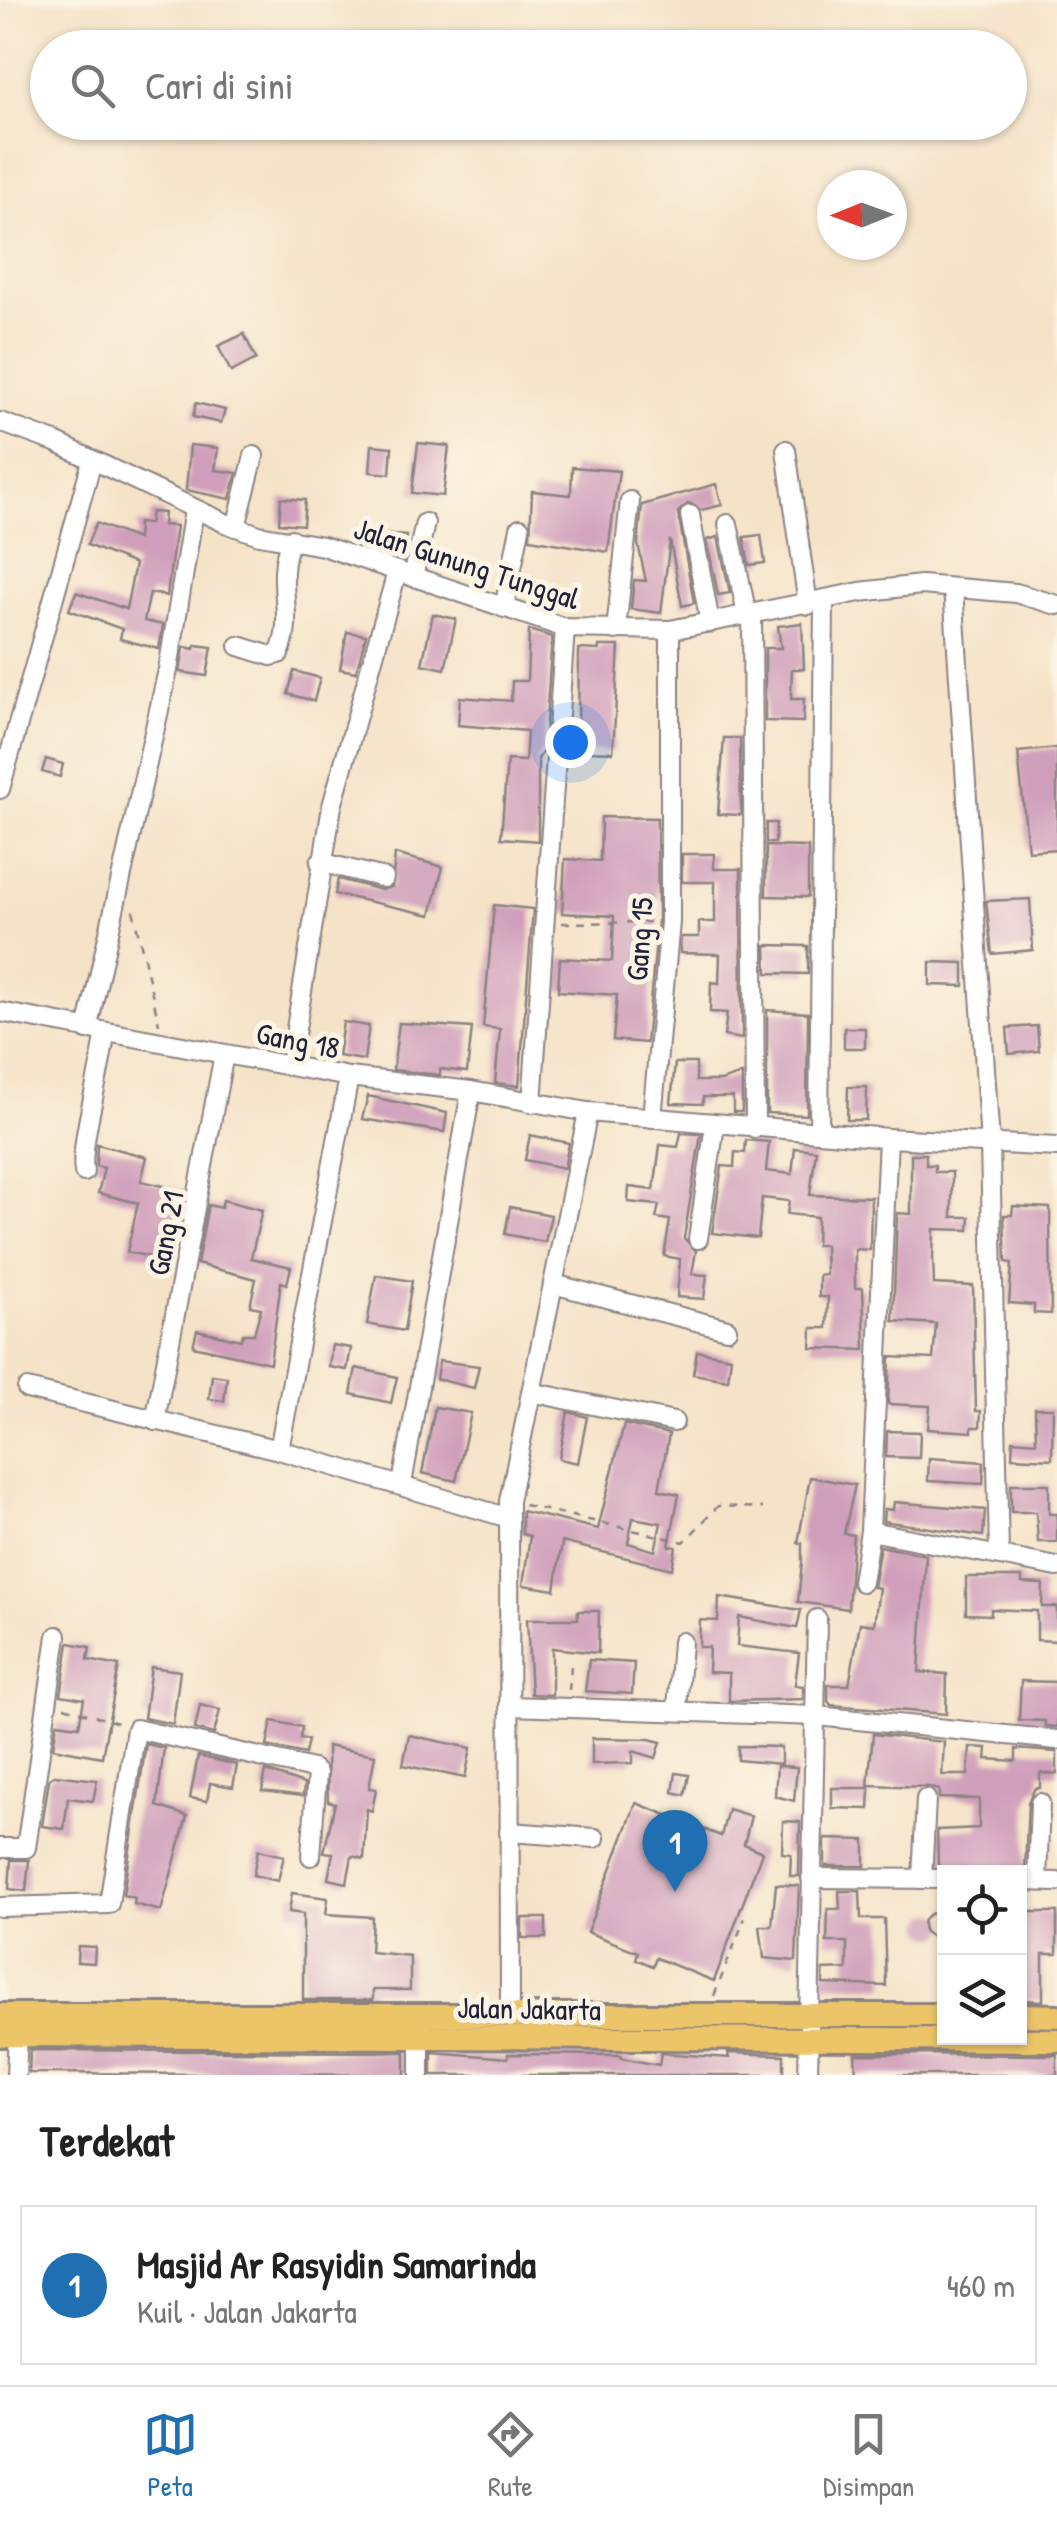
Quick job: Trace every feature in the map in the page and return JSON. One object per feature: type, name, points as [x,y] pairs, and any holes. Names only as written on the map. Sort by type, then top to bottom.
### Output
[{"type":"main road","name":"Jalan Jakarta","points":[[9,2025],[420,2013],[937,2014]]},
{"type":"main road","points":[[1027,2015],[1057,2016]]},
{"type":"main road","name":"Jalan Jakarta","points":[[9,2025],[420,2037],[1057,2040]]},
{"type":"street","name":"Jalan Gunung Tunggal","points":[[0,422],[28,430],[236,527],[291,540],[566,628],[670,630],[816,604],[860,592],[920,585],[1016,593],[1057,605]]},
{"type":"street","points":[[786,450],[816,604],[819,1132]]},
{"type":"street","points":[[236,527],[254,456]]},
{"type":"street","points":[[0,788],[92,460]]},
{"type":"street","points":[[616,630],[630,501]]},
{"type":"street","points":[[84,1172],[84,1145],[102,1072],[96,1032],[168,670],[194,510]]},
{"type":"street","points":[[690,515],[710,622]]},
{"type":"street","points":[[290,1066],[320,862],[356,713],[425,524]]},
{"type":"street","points":[[728,524],[750,614],[756,1128]]},
{"type":"street","points":[[504,608],[520,528]]},
{"type":"street","points":[[240,646],[271,656],[283,645],[287,613],[281,572],[291,540]]},
{"type":"street","points":[[953,588],[990,1144],[998,1555]]},
{"type":"street","points":[[532,1103],[566,628]]},
{"type":"street","name":"Gang 15","points":[[652,1118],[670,922],[670,630]]},
{"type":"street","points":[[320,862],[384,878]]},
{"type":"street","name":"Gang 18","points":[[0,1012],[349,1078],[471,1091],[588,1112],[888,1138],[1057,1147]]},
{"type":"street","name":"Gang 21","points":[[155,1421],[224,1054]]},
{"type":"street","points":[[279,1450],[349,1078]]},
{"type":"street","points":[[402,1484],[471,1091]]},
{"type":"street","points":[[510,2012],[509,1510],[588,1112]]},
{"type":"street","points":[[698,1238],[715,1125]]},
{"type":"street","points":[[862,1582],[870,1530],[888,1138]]},
{"type":"street","points":[[553,1284],[727,1329]]},
{"type":"street","points":[[27,1390],[509,1510]]},
{"type":"street","points":[[531,1392],[674,1422]]},
{"type":"street","points":[[870,1530],[1057,1567]]},
{"type":"street","points":[[808,2075],[818,1619]]},
{"type":"street","points":[[0,1848],[26,1848],[57,1636]]},
{"type":"street","points":[[677,1710],[682,1642]]},
{"type":"street","points":[[509,1706],[818,1716],[1057,1740]]},
{"type":"street","points":[[0,1907],[109,1904],[136,1728],[313,1769],[317,1773],[311,1856]]},
{"type":"street","points":[[922,1879],[926,1799]]},
{"type":"street","points":[[1040,1804],[1028,1881],[1057,1882]]},
{"type":"street","points":[[509,1832],[595,1838]]},
{"type":"street","points":[[812,1878],[937,1879]]},
{"type":"street","points":[[420,2013],[420,2075]]},
{"type":"street","points":[[9,2025],[16,2075]]},
{"type":"path","points":[[132,908],[164,1042]]},
{"type":"path","points":[[547,924],[670,922]]},
{"type":"path","points":[[509,1510],[684,1542],[718,1506],[763,1508]]},
{"type":"path","points":[[568,1708],[571,1666]]},
{"type":"path","points":[[48,1702],[136,1728]]},
{"type":"path","points":[[708,2012],[745,1918]]},
{"type":"building","points":[[244,334],[256,359],[231,372],[218,346]]},
{"type":"building","points":[[196,403],[225,410],[221,423],[193,417]]},
{"type":"building","points":[[418,443],[449,446],[443,496],[412,493]]},
{"type":"building","points":[[190,445],[218,448],[215,470],[237,473],[230,499],[186,490]]},
{"type":"building","points":[[372,445],[392,447],[390,474],[370,472]]},
{"type":"building","points":[[572,467],[619,471],[608,552],[530,539],[532,491],[571,495]]},
{"type":"building","points":[[716,484],[722,505],[701,510],[689,503],[678,512],[694,603],[682,606],[670,540],[661,613],[631,609],[634,580],[646,581],[638,544],[642,505]]},
{"type":"building","points":[[281,498],[305,500],[303,525],[279,523]]},
{"type":"building","points":[[151,512],[164,513],[163,525],[176,526],[167,596],[150,593],[144,621],[163,625],[159,649],[120,639],[122,629],[69,610],[76,592],[126,609],[135,564],[87,545],[96,523],[137,539],[138,523],[149,524]]},
{"type":"building","points":[[383,534],[406,536],[403,555],[381,552]]},
{"type":"building","points":[[761,535],[765,563],[749,565],[744,537]]},
{"type":"building","points":[[718,537],[730,593],[718,595],[707,540]]},
{"type":"building","points":[[433,614],[456,619],[445,669],[422,664]]},
{"type":"building","points":[[802,623],[804,669],[792,669],[791,699],[804,699],[803,722],[765,721],[765,648],[781,648],[778,626]]},
{"type":"building","points":[[529,630],[552,637],[544,750],[538,759],[538,841],[501,838],[507,760],[525,761],[527,731],[458,725],[460,697],[511,701],[512,681],[527,681]]},
{"type":"building","points":[[347,632],[366,635],[356,672],[340,669]]},
{"type":"building","points":[[196,645],[212,647],[207,676],[180,672],[184,647],[195,649]]},
{"type":"building","points":[[599,646],[619,646],[613,752],[587,751],[587,732],[578,730],[579,649],[599,650]]},
{"type":"building","points":[[294,671],[320,678],[314,701],[288,694]]},
{"type":"building","points":[[724,738],[740,738],[741,815],[718,814]]},
{"type":"building","points":[[1057,748],[1057,849],[1028,851],[1018,752]]},
{"type":"building","points":[[46,759],[63,764],[60,777],[42,772]]},
{"type":"building","points":[[601,817],[657,818],[658,921],[646,1043],[613,1040],[617,995],[558,991],[560,958],[612,961],[614,916],[562,913],[565,859],[600,861]]},
{"type":"building","points":[[766,823],[776,823],[775,843],[766,843]]},
{"type":"building","points":[[766,846],[808,847],[808,897],[766,896]]},
{"type":"building","points":[[395,854],[443,867],[431,915],[335,894],[338,879],[381,890],[392,887]]},
{"type":"building","points":[[682,854],[714,854],[714,869],[741,869],[742,1039],[724,1036],[727,1013],[710,1012],[711,982],[719,983],[720,954],[680,953],[681,937],[699,937],[699,922],[715,922],[715,882],[682,882]]},
{"type":"building","points":[[1030,899],[1033,950],[992,954],[986,901]]},
{"type":"building","points":[[494,905],[533,909],[519,1086],[495,1083],[500,1029],[483,1027]]},
{"type":"building","points":[[766,945],[808,946],[808,974],[767,973]]},
{"type":"building","points":[[930,962],[964,963],[964,986],[930,985]]},
{"type":"building","points":[[767,1010],[808,1013],[807,1115],[767,1113]]},
{"type":"building","points":[[343,1022],[369,1026],[364,1060],[338,1056]]},
{"type":"building","points":[[399,1023],[472,1028],[467,1072],[440,1069],[440,1075],[393,1070]]},
{"type":"building","points":[[1037,1026],[1039,1051],[1009,1054],[1007,1028]]},
{"type":"building","points":[[844,1028],[865,1028],[865,1048],[844,1048]]},
{"type":"building","points":[[675,1063],[696,1063],[696,1081],[721,1081],[742,1074],[742,1112],[733,1112],[733,1097],[703,1097],[703,1104],[671,1103]]},
{"type":"building","points":[[848,1087],[867,1087],[866,1120],[847,1120]]},
{"type":"building","points":[[368,1096],[447,1113],[444,1132],[362,1119]]},
{"type":"building","points":[[681,1133],[701,1134],[684,1238],[696,1251],[692,1274],[707,1275],[704,1299],[677,1297],[680,1259],[664,1256],[670,1220],[656,1218],[659,1205],[628,1202],[629,1187],[654,1190],[660,1145],[678,1147]]},
{"type":"building","points":[[530,1135],[569,1143],[564,1168],[525,1160]]},
{"type":"building","points":[[746,1140],[769,1142],[766,1171],[792,1174],[795,1148],[816,1150],[810,1195],[871,1197],[870,1250],[855,1249],[855,1288],[863,1288],[865,1350],[811,1348],[812,1328],[827,1328],[828,1297],[819,1297],[819,1275],[826,1275],[825,1245],[816,1245],[817,1217],[787,1214],[789,1201],[762,1198],[758,1238],[712,1233],[722,1166],[734,1167],[735,1152],[745,1153]]},
{"type":"building","points":[[97,1144],[147,1157],[141,1181],[186,1191],[177,1236],[171,1235],[166,1260],[127,1252],[138,1203],[98,1193],[104,1168],[96,1166]]},
{"type":"building","points":[[911,1154],[926,1154],[926,1165],[935,1165],[935,1172],[952,1172],[952,1217],[970,1217],[969,1230],[934,1229],[933,1257],[934,1284],[973,1286],[976,1411],[981,1411],[980,1427],[972,1427],[972,1432],[928,1429],[930,1406],[888,1404],[890,1357],[933,1359],[936,1324],[893,1321],[897,1213],[911,1214]]},
{"type":"building","points":[[223,1200],[262,1210],[251,1258],[291,1267],[287,1284],[281,1282],[270,1363],[193,1346],[197,1330],[241,1340],[243,1334],[254,1334],[261,1308],[250,1306],[256,1279],[197,1264],[208,1205],[221,1208]]},
{"type":"building","points":[[1013,1206],[1050,1208],[1051,1314],[1034,1313],[1034,1305],[1009,1303],[1012,1263],[1006,1262],[1004,1215],[1012,1215]]},
{"type":"building","points":[[510,1207],[551,1215],[545,1242],[505,1234]]},
{"type":"building","points":[[376,1275],[412,1281],[404,1331],[367,1324]]},
{"type":"building","points":[[332,1345],[351,1348],[347,1370],[329,1367]]},
{"type":"building","points":[[697,1351],[731,1357],[728,1380],[693,1374]]},
{"type":"building","points":[[439,1361],[479,1366],[474,1388],[436,1379]]},
{"type":"building","points":[[356,1368],[397,1377],[391,1403],[351,1394]]},
{"type":"building","points":[[212,1375],[227,1377],[224,1401],[209,1399]]},
{"type":"building","points":[[435,1407],[471,1413],[456,1481],[422,1473]]},
{"type":"building","points":[[1035,1408],[1053,1408],[1052,1459],[1012,1457],[1013,1440],[1036,1442]]},
{"type":"building","points":[[568,1412],[587,1417],[578,1463],[559,1459]]},
{"type":"building","points":[[624,1424],[669,1434],[659,1490],[679,1494],[669,1546],[676,1547],[672,1569],[562,1542],[555,1590],[523,1585],[530,1536],[522,1534],[522,1511],[598,1529]],"holes":[[[633,1518],[661,1523],[655,1551],[628,1543]]]},
{"type":"building","points":[[887,1431],[920,1432],[919,1458],[886,1457]]},
{"type":"building","points":[[929,1458],[984,1462],[983,1484],[928,1481]]},
{"type":"building","points":[[810,1477],[855,1485],[844,1533],[853,1535],[848,1609],[798,1602],[802,1543],[798,1543]]},
{"type":"building","points":[[1011,1484],[1049,1484],[1049,1514],[1057,1514],[1057,1542],[1038,1542],[1036,1512],[1011,1512]]},
{"type":"building","points":[[894,1502],[985,1510],[983,1536],[883,1521],[884,1509],[893,1510]]},
{"type":"building","points":[[880,1546],[926,1555],[919,1672],[947,1674],[946,1714],[831,1705],[828,1701],[828,1685],[849,1685],[860,1623],[874,1625],[879,1588],[873,1587]]},
{"type":"building","points":[[966,1577],[1022,1577],[1022,1583],[1043,1584],[1042,1607],[1057,1607],[1057,1641],[1037,1640],[1037,1611],[991,1609],[991,1615],[966,1614]]},
{"type":"building","points":[[719,1597],[801,1610],[797,1628],[739,1617],[737,1646],[799,1653],[795,1685],[803,1686],[803,1699],[729,1701],[729,1673],[708,1672],[709,1647],[699,1647],[700,1620],[718,1621]]},
{"type":"building","points":[[578,1611],[599,1611],[598,1653],[552,1648],[552,1695],[531,1694],[527,1619],[578,1619]]},
{"type":"building","points":[[69,1643],[90,1647],[88,1660],[119,1666],[102,1757],[53,1748],[57,1723],[79,1726],[84,1699],[61,1695]]},
{"type":"building","points":[[589,1660],[634,1663],[632,1694],[585,1691]]},
{"type":"building","points":[[151,1667],[180,1671],[173,1724],[144,1718]]},
{"type":"building","points":[[1021,1681],[1057,1682],[1057,1727],[1045,1726],[1045,1721],[1019,1720]]},
{"type":"building","points":[[200,1705],[220,1710],[214,1734],[195,1729]]},
{"type":"building","points":[[272,1721],[302,1727],[300,1738],[308,1740],[305,1754],[267,1746]]},
{"type":"building","points":[[873,1734],[944,1742],[942,1775],[968,1775],[970,1747],[987,1748],[986,1759],[1016,1761],[1016,1749],[1057,1752],[1057,1774],[1040,1773],[1040,1788],[1035,1788],[1028,1802],[1025,1865],[938,1865],[937,1830],[979,1828],[979,1799],[939,1798],[939,1790],[928,1787],[868,1785]]},
{"type":"building","points":[[409,1735],[471,1748],[465,1778],[403,1765]]},
{"type":"building","points":[[592,1738],[661,1742],[656,1758],[633,1751],[633,1763],[592,1764]]},
{"type":"building","points":[[146,1744],[164,1748],[157,1806],[187,1816],[161,1911],[134,1904],[135,1898],[123,1895]]},
{"type":"building","points":[[327,1746],[375,1755],[369,1788],[376,1789],[372,1811],[367,1809],[364,1859],[352,1856],[347,1883],[328,1879],[333,1853],[324,1852],[335,1803],[328,1801]]},
{"type":"building","points":[[738,1746],[781,1747],[781,1764],[738,1760]]},
{"type":"building","points":[[198,1756],[237,1765],[233,1787],[210,1783],[207,1801],[190,1798]]},
{"type":"building","points":[[777,1766],[797,1767],[794,1801],[775,1796]]},
{"type":"building","points":[[266,1771],[304,1784],[303,1796],[262,1791]]},
{"type":"building","points":[[676,1773],[689,1775],[685,1795],[673,1792]]},
{"type":"building","points":[[55,1775],[97,1780],[93,1801],[68,1798],[64,1829],[42,1826],[49,1779]]},
{"type":"building","points":[[832,1788],[870,1788],[869,1809],[832,1808]]},
{"type":"building","points":[[636,1803],[721,1836],[728,1809],[751,1816],[744,1844],[762,1852],[714,1981],[656,1958],[653,1966],[636,1959],[638,1952],[587,1932]]},
{"type":"building","points":[[783,1821],[800,1822],[799,1876],[790,1876],[791,1854],[782,1853]]},
{"type":"building","points":[[825,1839],[865,1840],[865,1866],[825,1866]]},
{"type":"building","points":[[258,1850],[284,1856],[278,1881],[253,1875]]},
{"type":"building","points":[[11,1860],[29,1860],[26,1891],[9,1889]]},
{"type":"building","points":[[776,1884],[799,1886],[796,1961],[764,1958],[760,1926],[772,1926]]},
{"type":"building","points":[[839,1891],[860,1891],[861,1919],[884,1919],[886,1986],[823,1984],[823,1970],[847,1969],[847,1942],[827,1942],[828,1909],[840,1909]]},
{"type":"building","points":[[292,1893],[328,1898],[326,1914],[372,1917],[370,1952],[410,1956],[410,1990],[373,1990],[373,2000],[303,2000],[303,1914],[289,1912]]},
{"type":"building","points":[[1027,1912],[1057,1912],[1057,1954],[1043,1954],[1043,2001],[1027,2000]]},
{"type":"building","points":[[935,1913],[935,1937],[926,1934],[923,1925],[926,1916]]},
{"type":"building","points":[[522,1918],[546,1918],[546,1938],[522,1938]]},
{"type":"building","points":[[78,1946],[95,1947],[94,1963],[77,1962]]},
{"type":"building","points":[[30,2050],[405,2052],[405,2075],[29,2073]]},
{"type":"building","points":[[432,2052],[508,2058],[508,2054],[621,2055],[659,2065],[661,2053],[729,2058],[728,2053],[784,2055],[784,2075],[432,2075]]},
{"type":"building","points":[[855,2054],[1057,2055],[1057,2075],[856,2075]]},
{"type":"place","name":"Masjid Ar Rasyidin Samarinda","points":[[675,1892]]}]
